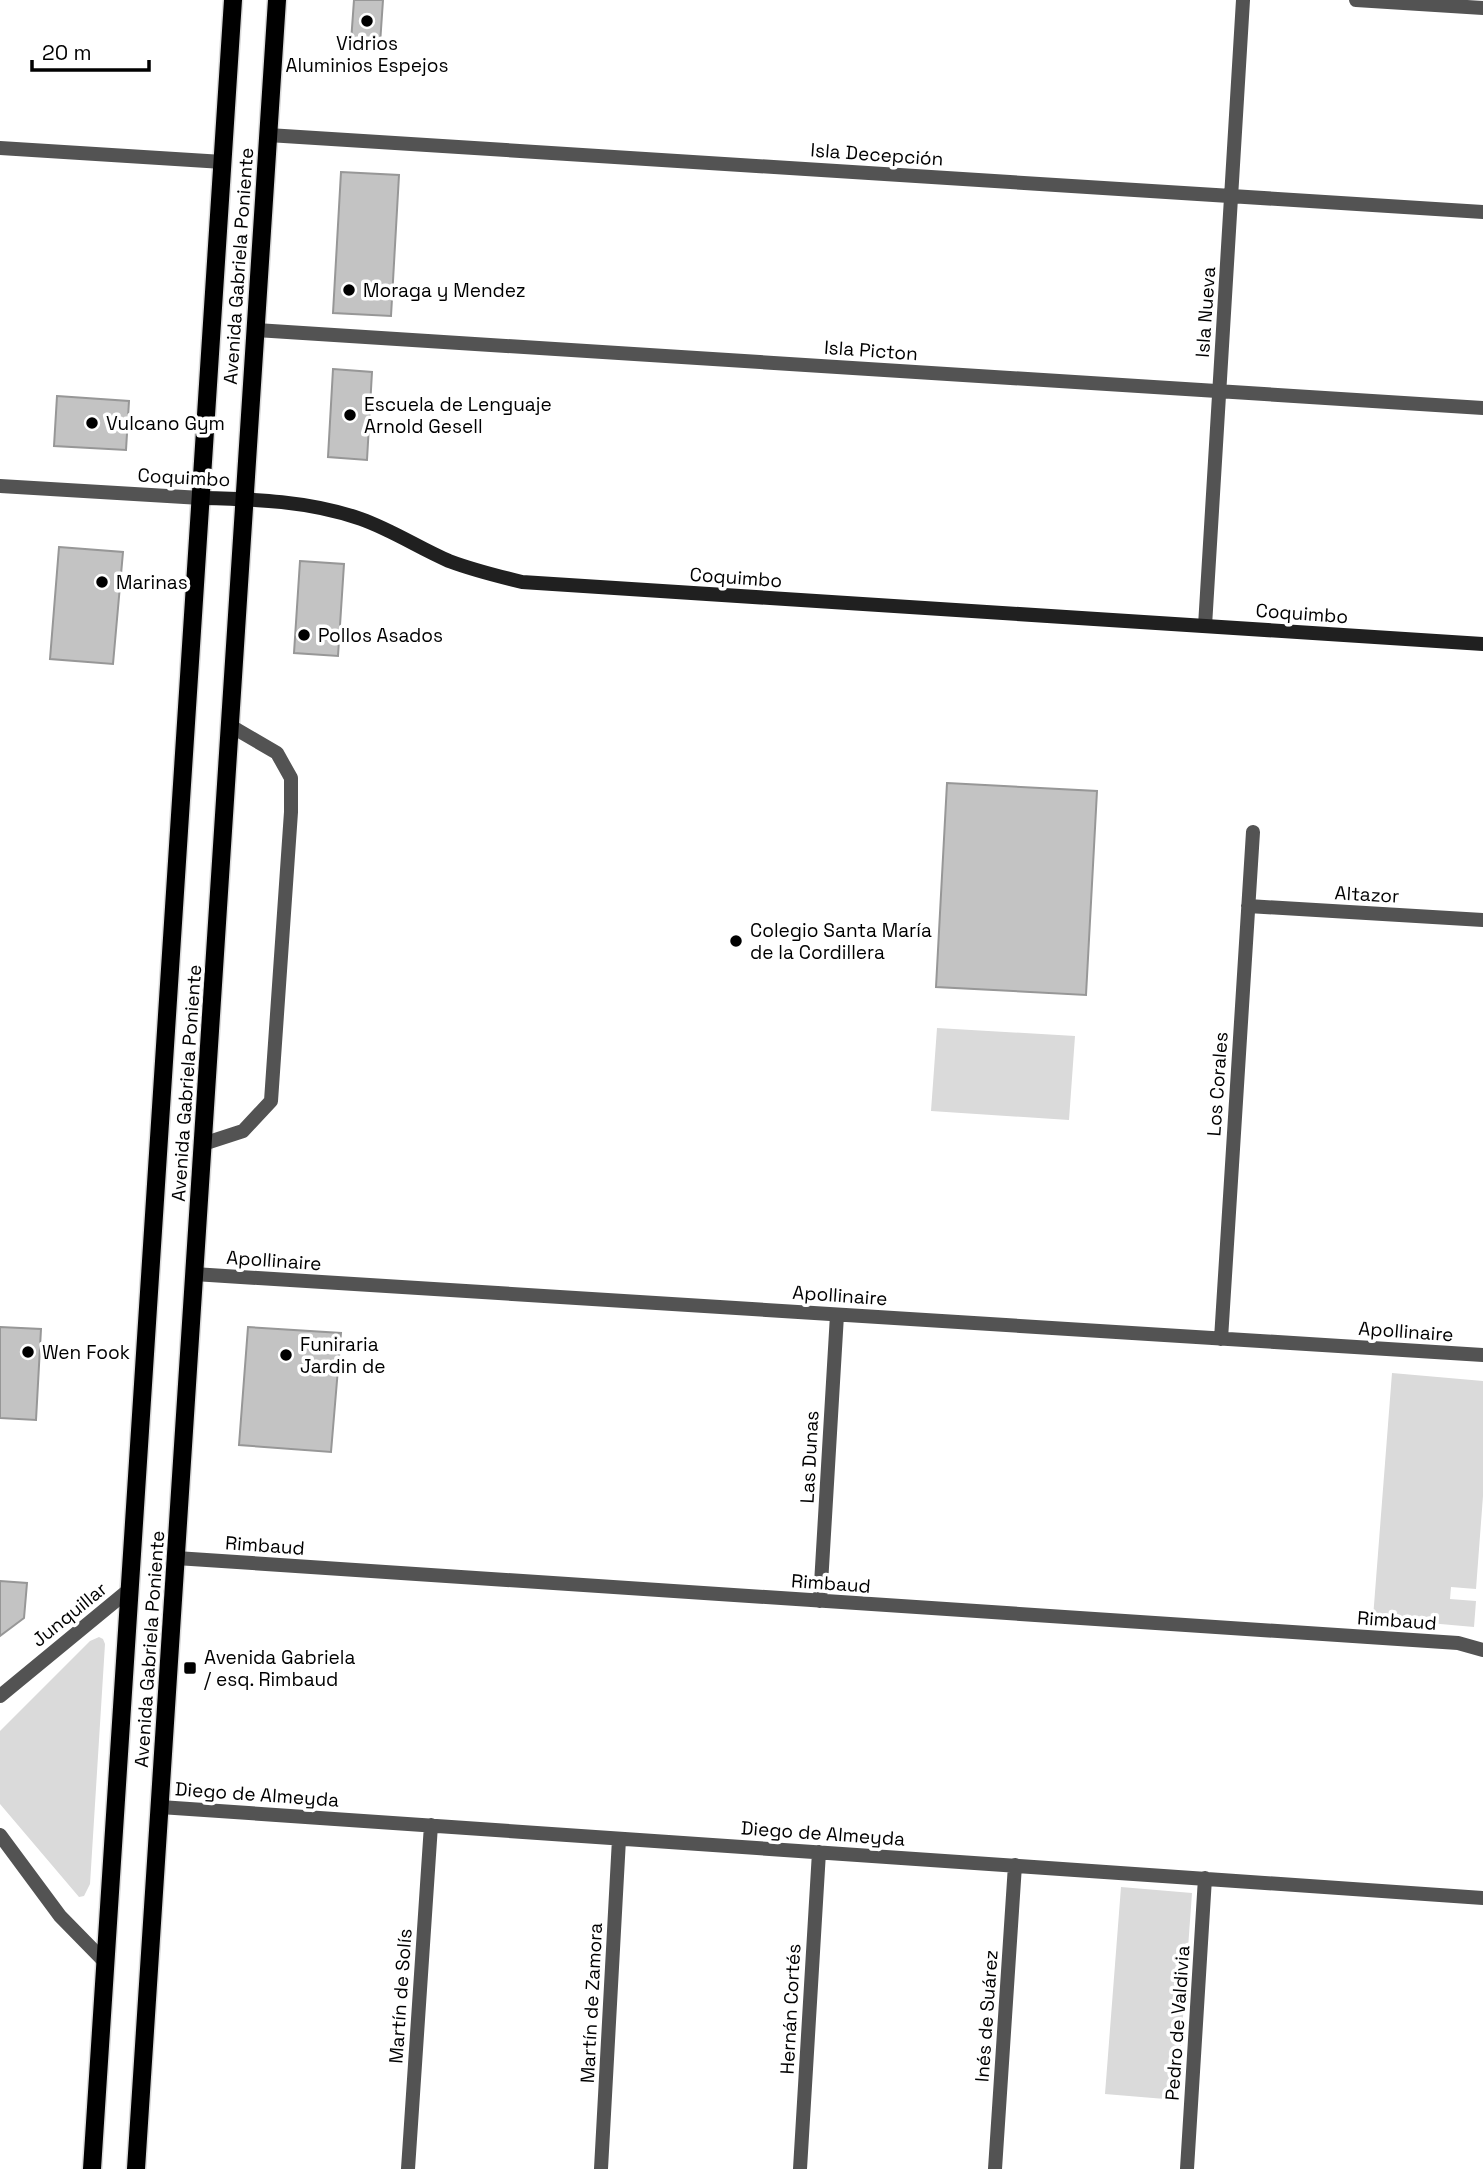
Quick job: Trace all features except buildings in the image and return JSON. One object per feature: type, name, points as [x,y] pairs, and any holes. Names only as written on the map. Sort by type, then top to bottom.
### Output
[{"type":"main road","name":"Avenida Gabriela Poniente","points":[[92,2169],[233,0]]},
{"type":"main road","name":"Avenida Gabriela Poniente","points":[[136,2169],[277,0]]},
{"type":"street","name":"Isla Nueva","points":[[1205,626],[1243,0]]},
{"type":"street","points":[[1356,0],[1483,8]]},
{"type":"street","name":"Isla Decepción","points":[[268,135],[1483,212]]},
{"type":"street","points":[[0,148],[223,162]]},
{"type":"street","name":"Isla Picton","points":[[256,330],[1483,408]]},
{"type":"street","name":"Coquimbo","points":[[0,486],[245,499],[308,507],[358,518],[388,529],[447,560],[480,572],[522,582],[1483,644]]},
{"type":"street","points":[[203,1144],[243,1131],[271,1101],[291,812],[291,778],[277,753],[229,724]]},
{"type":"street","name":"Los Corales","points":[[1221,1339],[1253,832]]},
{"type":"street","name":"Altazor","points":[[1248,906],[1483,920]]},
{"type":"street","name":"Apollinaire","points":[[194,1274],[1483,1355]]},
{"type":"street","name":"Las Dunas","points":[[820,1601],[837,1315]]},
{"type":"street","name":"Rimbaud","points":[[176,1558],[1458,1643],[1483,1650]]},
{"type":"street","name":"Junquillar","points":[[0,1696],[130,1589]]},
{"type":"street","name":"Diego de Almeyda","points":[[160,1807],[1483,1898]]},
{"type":"street","name":"Martín de Solís","points":[[408,2169],[432,1825]]},
{"type":"street","points":[[0,1835],[60,1916],[106,1963]]},
{"type":"street","name":"Martín de Zamora","points":[[601,2169],[620,1839]]},
{"type":"street","name":"Hernán Cortés","points":[[800,2169],[819,1852]]},
{"type":"street","name":"Inés de Suárez","points":[[995,2169],[1015,1865]]},
{"type":"street","name":"Pedro de Valdivia","points":[[1187,2169],[1205,1878]]},
{"type":"shaded area","points":[[937,1028],[1075,1036],[1069,1120],[931,1111]]},
{"type":"shaded area","points":[[1392,1373],[1483,1381],[1483,1496],[1476,1589],[1451,1587],[1450,1599],[1476,1601],[1474,1627],[1373,1618]]},
{"type":"shaded area","points":[[99,1637],[105,1644],[90,1884],[84,1896],[79,1897],[0,1804],[0,1731],[90,1641]]},
{"type":"shaded area","points":[[1121,1887],[1192,1893],[1177,2100],[1105,2094]]},
{"type":"place","name":"Vidrios Aluminios Espejos","points":[[367,21]]},
{"type":"place","name":"Moraga y Mendez","points":[[349,290]]},
{"type":"place","name":"Escuela de Lenguaje Arnold Gesell","points":[[350,415]]},
{"type":"place","name":"Vulcano Gym","points":[[92,423]]},
{"type":"place","name":"Marinas","points":[[102,582]]},
{"type":"place","name":"Pollos Asados","points":[[304,635]]},
{"type":"place","name":"Colegio Santa María de la Cordillera","points":[[736,941]]},
{"type":"place","name":"Wen Fook","points":[[28,1352]]},
{"type":"place","name":"Funiraria Jardin de","points":[[286,1355]]},
{"type":"place","name":"Avenida Gabriela / esq. Rimbaud","points":[[190,1668]]}]
